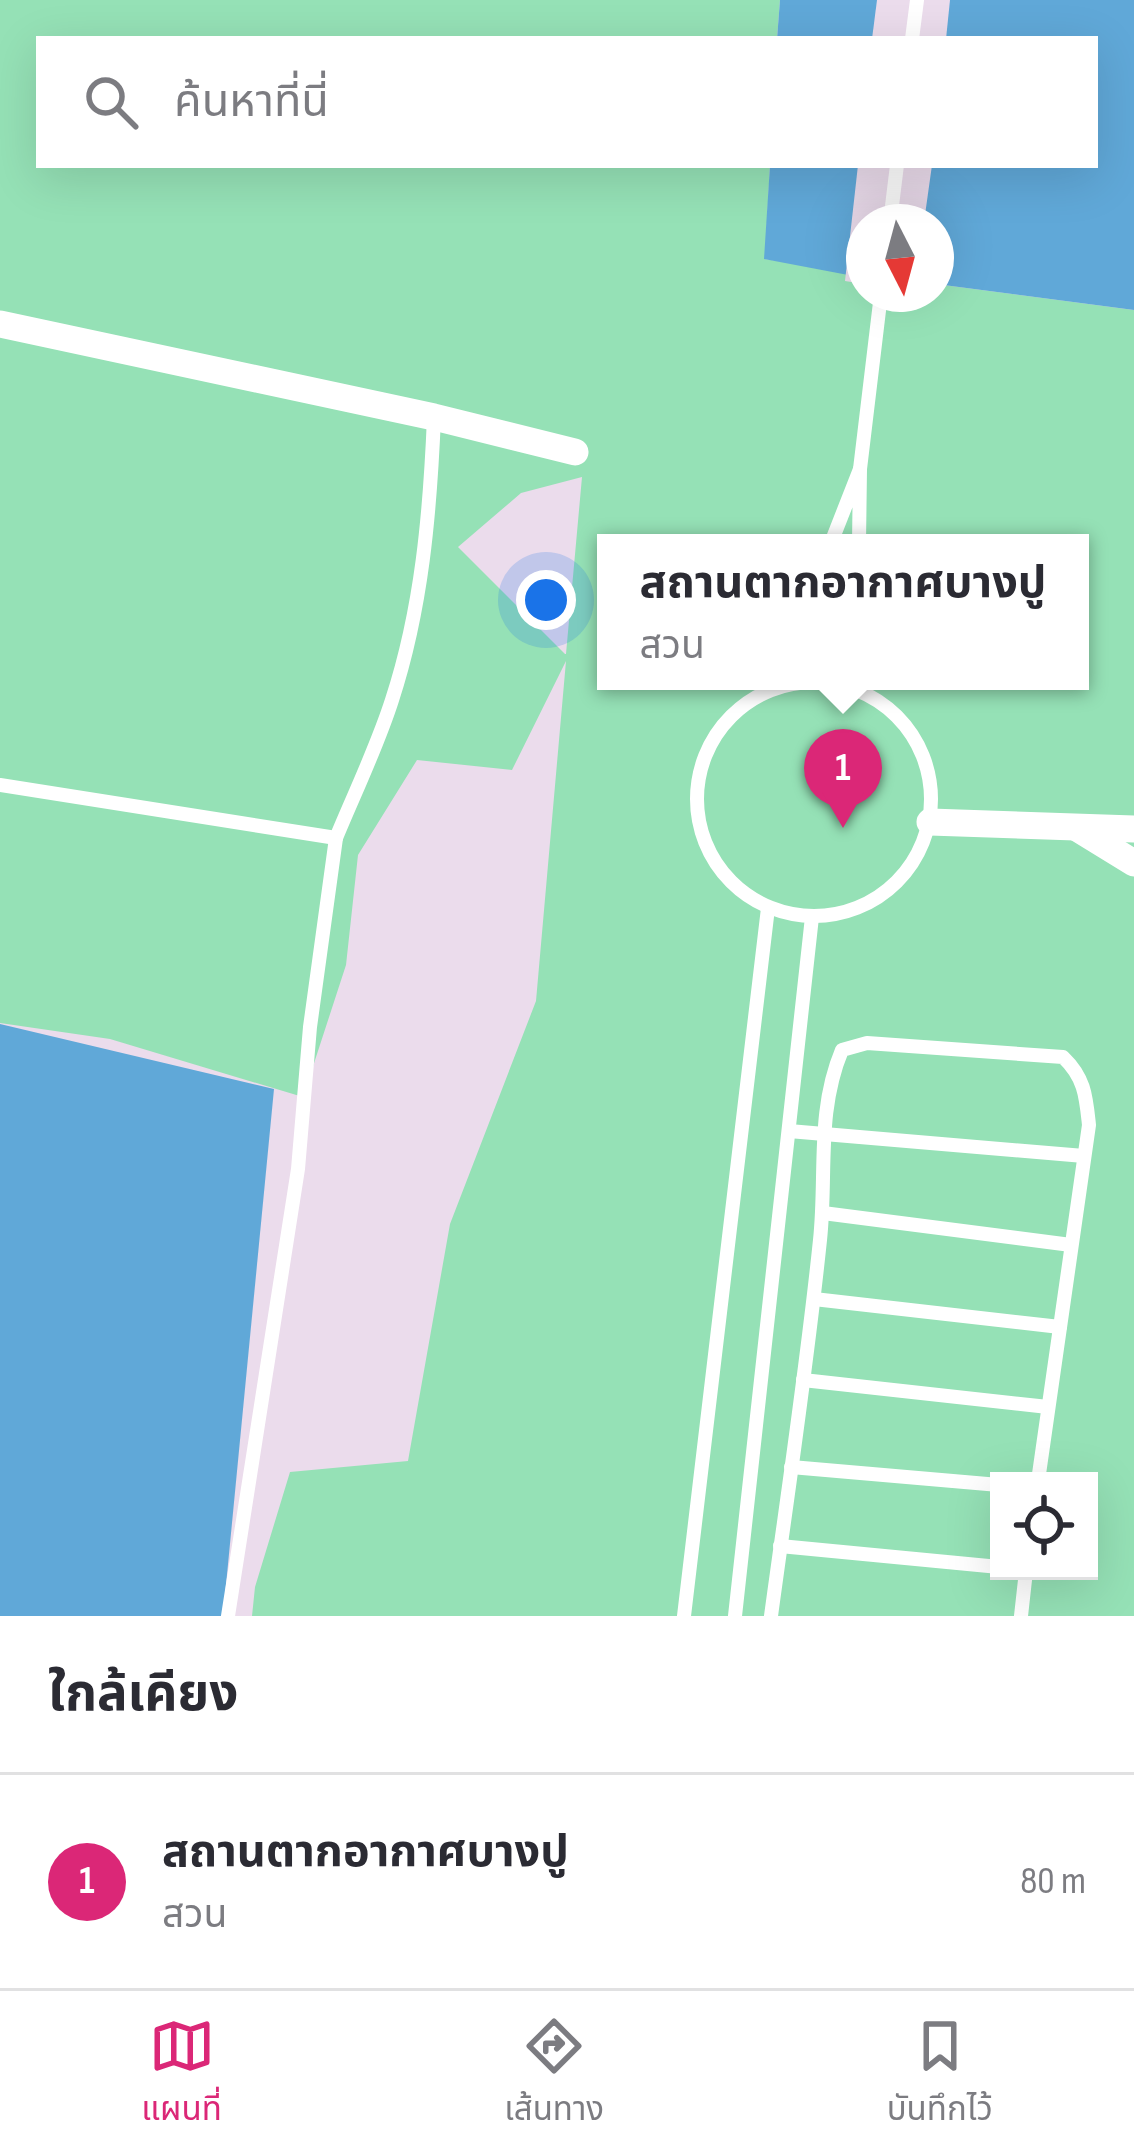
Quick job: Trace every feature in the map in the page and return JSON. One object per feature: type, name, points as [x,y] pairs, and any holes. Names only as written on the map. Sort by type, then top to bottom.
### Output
[{"type":"street","points":[[0,324],[575,452]]},
{"type":"street","points":[[930,822],[1134,829]]},
{"type":"street","points":[[1074,826],[1134,863]]},
{"type":"lane","points":[[912,36],[916,0]]},
{"type":"lane","points":[[892,204],[897,168]]},
{"type":"lane","points":[[859,534],[860,469],[879,312]]},
{"type":"lane","points":[[228,1616],[298,1169],[312,1006],[336,838],[392,700],[409,632],[430,513],[434,417]]},
{"type":"lane","points":[[835,534],[860,469]]},
{"type":"lane","points":[[763,690],[727,719],[703,757],[695,802],[705,846],[730,883],[768,908],[812,917],[853,911],[888,891],[915,860],[930,822],[931,788],[923,754],[905,724],[857,690]]},
{"type":"lane","points":[[878,690],[880,702]]},
{"type":"lane","points":[[0,784],[336,838]]},
{"type":"lane","points":[[683,1616],[768,908]]},
{"type":"lane","points":[[735,1616],[812,917]]},
{"type":"lane","points":[[771,1616],[814,1299],[823,1213],[823,1132],[831,1075],[842,1050],[867,1043],[1063,1058],[1078,1071],[1089,1125],[1039,1472]]},
{"type":"lane","points":[[789,1131],[1084,1156]]},
{"type":"lane","points":[[823,1213],[1071,1245]]},
{"type":"lane","points":[[814,1299],[1060,1327]]},
{"type":"lane","points":[[803,1380],[1048,1407]]},
{"type":"lane","points":[[791,1467],[990,1484]]},
{"type":"lane","points":[[780,1546],[990,1566]]},
{"type":"lane","points":[[1022,1616],[1025,1580]]},
{"type":"green space","points":[[0,0],[780,0],[777,36],[36,36],[36,168],[770,168],[765,259],[846,271],[846,312],[954,312],[954,286],[1134,310],[1134,1616],[252,1616],[255,1587],[290,1472],[408,1461],[450,1224],[536,1001],[566,661],[512,770],[417,760],[358,855],[346,965],[303,1097],[110,1039],[0,1023]],"holes":[[[582,477],[565,654],[458,547],[521,493]]]},
{"type":"water","points":[[780,0],[1134,0],[1134,310],[954,286],[954,204],[846,204],[846,275],[764,259],[770,168],[1098,168],[1098,36],[777,36]]},
{"type":"water","points":[[0,1024],[274,1089],[223,1616],[0,1616]]},
{"type":"pier","points":[[877,0],[950,0],[946,36],[872,36]]},
{"type":"pier","points":[[858,168],[932,168],[927,204],[854,204]]},
{"type":"place","name":"สถานตากอากาศบางปู","points":[[843,828]]}]
